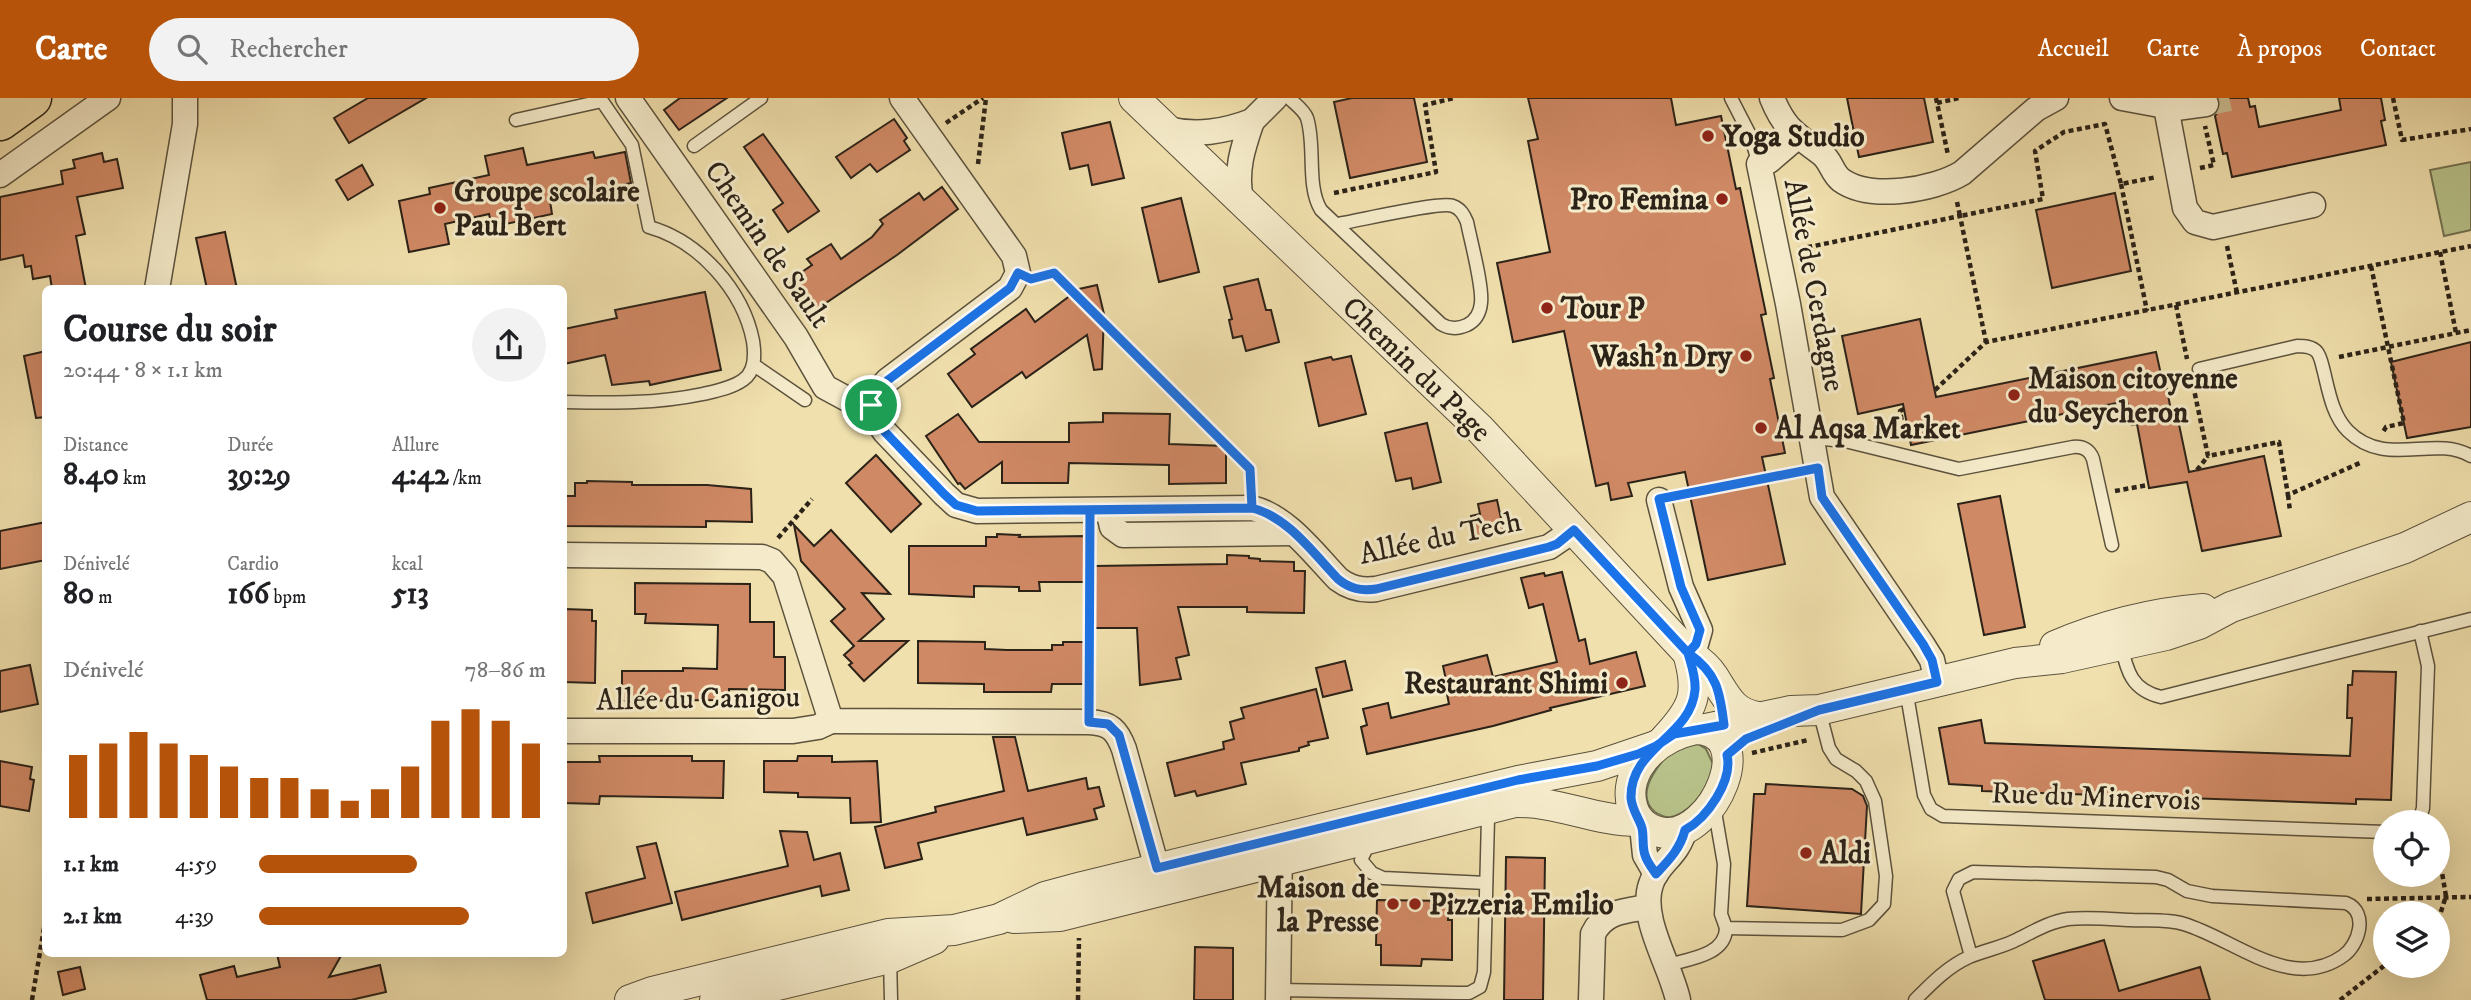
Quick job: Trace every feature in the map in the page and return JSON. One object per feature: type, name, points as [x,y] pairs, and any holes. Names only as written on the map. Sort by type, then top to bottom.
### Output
[{"type":"highway","points":[[0,121],[32,98]]},
{"type":"street","points":[[0,175],[108,98]]},
{"type":"street","points":[[158,285],[185,124],[185,98]]},
{"type":"street","name":"Chemin de Sault","points":[[628,98],[796,337],[825,387],[849,400],[871,405]]},
{"type":"street","points":[[871,405],[875,394],[888,380],[1010,288],[1018,273],[1014,256],[902,98]]},
{"type":"street","name":"Chemin du Page","points":[[1134,98],[1479,428],[1688,653],[1712,674],[1734,709],[1748,716],[1758,717]]},
{"type":"street","points":[[1166,129],[1200,134],[1233,128],[1252,121],[1275,98]]},
{"type":"street","points":[[1772,98],[1783,120],[1797,138],[1829,160],[1835,174],[1842,180],[1864,190],[1924,187],[1952,179],[2036,109],[2056,98]]},
{"type":"street","points":[[2122,98],[2165,107],[2186,108],[2203,104]]},
{"type":"street","points":[[2165,107],[2185,208],[2190,217],[2203,226],[2313,205]]},
{"type":"street","points":[[1241,199],[1239,164],[1252,121]]},
{"type":"street","name":"Allée de Cerdagne","points":[[1797,138],[1769,161],[1759,164],[1814,441],[1822,497],[1923,644],[1932,660],[1937,682]]},
{"type":"street","name":"Allée du Tech","points":[[871,405],[885,432],[956,505],[977,511],[1252,508],[1266,512],[1293,533],[1346,585],[1367,590],[1549,547],[1574,530]]},
{"type":"street","points":[[1656,874],[1645,855],[1640,823],[1631,800],[1634,776],[1639,765],[1681,722],[1693,701],[1694,676],[1688,653],[1696,644],[1700,630],[1681,587],[1659,499]]},
{"type":"street","points":[[1099,510],[1112,527],[1123,535],[1293,533]]},
{"type":"street","points":[[1279,850],[1364,840],[1518,780],[1597,766],[1683,732],[1722,743],[1822,723],[1906,688],[2015,663],[2083,634],[2119,635],[2161,614],[2231,607],[2405,548],[2471,517]]},
{"type":"street","points":[[567,555],[762,557],[772,561],[785,576],[831,721]]},
{"type":"street","points":[[630,1000],[652,992],[756,986],[890,958],[954,930],[999,919],[1060,916],[1160,879],[1279,850],[1364,840],[1515,802],[1548,803],[1640,823],[1662,832],[1685,830],[1700,818],[1725,780],[1718,685]]},
{"type":"street","points":[[1722,743],[1758,717],[1791,711],[1822,723]]},
{"type":"street","name":"Allée du Canigou","points":[[567,731],[793,732],[831,721],[1089,722]]},
{"type":"street","points":[[1089,722],[1108,724],[1119,735],[1160,879]]},
{"type":"street","points":[[1678,1000],[1648,907],[1650,885],[1656,874],[1676,853],[1685,830]]},
{"type":"street","points":[[1278,995],[1279,850]]},
{"type":"street","points":[[1591,1000],[1592,934],[1596,926],[1601,920],[1618,912],[1648,907]]},
{"type":"street","points":[[715,1000],[888,934],[954,930]]},
{"type":"lane","points":[[694,146],[761,98]]},
{"type":"lane","points":[[1289,98],[1307,119],[1316,197],[1321,210],[1445,327],[1465,326],[1478,315],[1482,300],[1467,222],[1462,212],[1455,207],[1440,204],[1369,220],[1337,224]]},
{"type":"lane","points":[[1731,98],[1750,135],[1759,164]]},
{"type":"lane","points":[[516,120],[602,101],[632,145],[649,226],[681,240],[729,285],[747,318],[754,349],[754,365],[748,377],[733,385],[672,401],[643,404],[567,402]]},
{"type":"lane","points":[[2194,370],[2297,346],[2314,349],[2321,361],[2333,406],[2352,434],[2373,446],[2389,451],[2449,449],[2471,456]]},
{"type":"lane","points":[[754,365],[805,400]]},
{"type":"lane","points":[[1814,441],[1845,441],[1953,469],[1968,469],[2080,447],[2086,449],[2092,456],[2112,545]]},
{"type":"lane","points":[[2119,635],[2129,677],[2142,691],[2161,697],[2471,619]]},
{"type":"lane","points":[[2420,631],[2428,666],[2422,810]]},
{"type":"lane","name":"Rue du Minervois","points":[[1906,688],[1924,795],[1931,809],[1943,816],[2373,832]]},
{"type":"lane","points":[[1726,928],[1842,930],[1869,920],[1884,904],[1886,876],[1875,801],[1866,781],[1856,771],[1836,759],[1822,723]]},
{"type":"lane","points":[[1668,965],[1705,954],[1725,940],[1726,928],[1721,914],[1724,864],[1713,800]]},
{"type":"lane","points":[[1278,995],[1458,993],[1478,989],[1482,984],[1484,972],[1486,810]]},
{"type":"lane","points":[[1364,840],[1372,873],[1390,880],[1486,883]]},
{"type":"lane","points":[[1915,1000],[1944,972],[1971,956],[2010,943],[2058,921],[2092,919],[2183,923],[2266,961],[2293,967],[2322,966],[2346,954],[2357,941],[2359,923],[2355,909],[2340,902],[2230,899],[2195,894],[2156,877],[1973,872],[1959,879],[1953,891],[1971,956]]},
{"type":"lane","points":[[890,958],[891,1000]]},
{"type":"path","points":[[928,135],[985,98]]},
{"type":"path","points":[[974,200],[985,98]]},
{"type":"path","points":[[1316,197],[1436,172],[1425,104],[1454,98]]},
{"type":"path","points":[[1959,98],[1936,100],[1986,342]]},
{"type":"path","points":[[2393,98],[2402,140],[2471,129]]},
{"type":"path","points":[[2121,184],[2214,165],[2203,104]]},
{"type":"path","points":[[1802,249],[2043,199],[2035,151],[2064,132],[2105,124],[2121,184],[2147,311]]},
{"type":"path","points":[[2223,224],[2237,293]]},
{"type":"path","points":[[1935,390],[1986,342],[2471,246]]},
{"type":"path","points":[[2440,252],[2456,333]]},
{"type":"path","points":[[2371,266],[2404,424]]},
{"type":"path","points":[[1018,273],[1031,279],[1054,273],[1250,469],[1252,508]]},
{"type":"path","points":[[2176,305],[2194,370]]},
{"type":"path","points":[[2321,361],[2471,330]]},
{"type":"path","points":[[2192,383],[2208,456]]},
{"type":"path","points":[[1904,409],[1900,411],[1908,457]]},
{"type":"path","points":[[2197,470],[2208,456],[2279,442],[2290,511]]},
{"type":"path","points":[[2287,495],[2366,460],[2373,446]]},
{"type":"path","points":[[1659,499],[1818,468]]},
{"type":"path","points":[[2101,493],[2148,485]]},
{"type":"path","points":[[762,557],[813,499]]},
{"type":"path","points":[[1089,722],[1099,510]]},
{"type":"path","points":[[1722,743],[1742,755],[1822,723]]},
{"type":"path","points":[[2444,887],[2444,901]]},
{"type":"path","points":[[2355,909],[2367,899],[2471,897]]},
{"type":"path","points":[[1079,1000],[1080,930]]},
{"type":"path","points":[[32,1000],[42,940]]},
{"type":"path","points":[[2340,1000],[2373,974]]},
{"type":"green space","points":[[2471,162],[2471,230],[2444,236],[2430,170]]},
{"type":"green space","points":[[1698,744],[1706,749],[1714,766],[1705,788],[1695,802],[1675,816],[1665,817],[1655,812],[1647,800],[1647,788],[1653,775],[1673,752]]},
{"type":"building","points":[[368,98],[426,98],[349,143],[334,118]]},
{"type":"building","points":[[680,98],[727,98],[679,130],[664,110]]},
{"type":"building","points":[[1352,98],[1414,98],[1427,162],[1350,178],[1334,102]]},
{"type":"building","points":[[1528,98],[1671,98],[1676,125],[1721,116],[1736,189],[1740,188],[1766,314],[1761,315],[1785,453],[1762,457],[1785,564],[1708,580],[1685,472],[1628,483],[1632,496],[1611,500],[1608,483],[1596,486],[1564,331],[1513,342],[1497,263],[1550,252],[1528,141],[1538,139]]},
{"type":"building","points":[[1847,98],[1924,98],[1933,142],[1859,157]]},
{"type":"building","points":[[2219,98],[2248,98],[2250,107],[2255,106],[2259,127],[2341,110],[2339,98],[2381,98],[2385,120],[2381,121],[2386,145],[2232,177],[2227,153],[2223,154],[2215,116],[2220,109]]},
{"type":"building","points":[[894,119],[907,138],[904,141],[910,150],[877,172],[870,164],[851,178],[836,157]]},
{"type":"building","points":[[1110,122],[1124,178],[1092,185],[1088,165],[1070,169],[1062,133]]},
{"type":"building","points":[[763,134],[819,211],[788,232],[773,210],[783,203],[744,147]]},
{"type":"building","points":[[523,148],[527,165],[593,152],[595,158],[625,152],[631,183],[550,201],[552,214],[492,227],[489,214],[445,224],[449,244],[409,252],[399,201],[430,194],[429,188],[489,175],[485,156]]},
{"type":"building","points":[[102,153],[104,162],[117,159],[123,188],[77,197],[85,234],[76,236],[85,285],[51,285],[50,276],[33,279],[31,266],[25,267],[23,255],[0,260],[0,197],[63,184],[61,171],[75,168],[73,160]]},
{"type":"building","points":[[362,165],[373,185],[348,200],[336,180]]},
{"type":"building","points":[[942,187],[958,209],[897,255],[808,315],[786,283],[812,265],[807,259],[831,244],[841,259],[872,237],[883,224],[880,220],[919,193],[924,200]]},
{"type":"building","points":[[2115,193],[2131,271],[2052,288],[2036,210]]},
{"type":"building","points":[[1181,198],[1199,272],[1159,282],[1142,208]]},
{"type":"building","points":[[225,232],[236,285],[206,285],[196,238]]},
{"type":"building","points":[[1258,279],[1266,310],[1271,310],[1279,342],[1246,351],[1242,336],[1233,338],[1229,320],[1232,319],[1224,287]]},
{"type":"building","points":[[1097,285],[1104,314],[1102,369],[1094,370],[1087,335],[1026,378],[1022,372],[972,407],[948,374],[975,354],[971,349],[1026,309],[1035,322],[1079,289]]},
{"type":"building","points":[[705,292],[721,370],[650,385],[649,381],[612,385],[605,355],[567,363],[567,328],[617,318],[615,310]]},
{"type":"building","points":[[1920,319],[1936,397],[2156,352],[2162,379],[2165,379],[2172,416],[2177,415],[2189,472],[2264,456],[2281,536],[2202,551],[2187,482],[2149,488],[2137,424],[2132,425],[2127,401],[1911,445],[1903,404],[1858,414],[1842,336]]},
{"type":"building","points":[[2471,342],[2471,427],[2407,438],[2391,362]]},
{"type":"building","points":[[42,352],[42,417],[36,418],[24,356]]},
{"type":"building","points":[[1351,356],[1366,414],[1319,426],[1305,363]]},
{"type":"building","points":[[1103,413],[1170,414],[1169,444],[1226,446],[1226,483],[1169,484],[1169,465],[1069,463],[1068,483],[1002,483],[1002,462],[965,489],[958,484],[926,436],[958,414],[979,442],[1069,442],[1069,423],[1103,422]]},
{"type":"building","points":[[1427,423],[1441,482],[1413,489],[1411,478],[1396,481],[1385,433]]},
{"type":"building","points":[[876,455],[921,504],[891,532],[846,483]]},
{"type":"building","points":[[632,482],[632,485],[707,485],[751,489],[752,522],[706,521],[706,527],[567,526],[567,496],[575,496],[575,483]]},
{"type":"building","points":[[2000,496],[2025,627],[1984,635],[1958,504]]},
{"type":"building","points":[[1497,500],[1504,532],[1476,538],[1471,516],[1480,514],[1478,504]]},
{"type":"building","points":[[42,523],[42,561],[0,569],[0,531]]},
{"type":"building","points":[[794,525],[814,546],[831,530],[890,594],[862,593],[884,619],[859,641],[908,641],[864,681],[849,665],[852,663],[844,655],[854,646],[831,621],[845,609],[801,561]]},
{"type":"building","points":[[997,534],[1020,535],[1019,537],[1086,536],[1086,582],[1039,582],[1040,591],[1019,591],[1019,587],[974,586],[974,597],[909,594],[909,546],[986,546],[986,537],[997,537]]},
{"type":"building","points":[[1227,555],[1249,556],[1260,561],[1294,562],[1294,571],[1305,571],[1304,613],[1247,612],[1247,607],[1178,607],[1189,655],[1176,658],[1181,679],[1140,685],[1137,628],[1094,628],[1094,566],[1227,564]]},
{"type":"building","points":[[1562,572],[1579,641],[1585,639],[1590,664],[1636,652],[1645,686],[1550,708],[1551,710],[1493,726],[1367,754],[1361,727],[1367,725],[1363,709],[1388,703],[1391,718],[1449,704],[1443,666],[1487,655],[1493,677],[1557,662],[1543,604],[1529,608],[1521,578]]},
{"type":"building","points":[[635,583],[750,584],[750,622],[774,622],[774,657],[785,657],[785,690],[729,689],[729,699],[717,700],[622,701],[622,671],[717,669],[718,625],[645,623],[646,614],[635,614]]},
{"type":"building","points":[[567,609],[592,610],[592,621],[596,621],[595,683],[567,682]]},
{"type":"building","points":[[918,641],[985,642],[985,649],[1007,650],[1052,650],[1052,645],[1063,645],[1063,642],[1086,642],[1085,684],[1052,684],[1051,692],[984,692],[984,684],[918,683]]},
{"type":"building","points":[[1345,661],[1352,690],[1323,697],[1316,668]]},
{"type":"building","points":[[30,665],[38,704],[0,712],[0,671]]},
{"type":"building","points":[[2353,671],[2396,672],[2391,800],[2356,799],[2356,804],[1982,791],[1982,786],[1949,784],[1939,728],[1981,720],[1985,743],[2350,756],[2352,718],[2347,718],[2348,685],[2352,685]]},
{"type":"building","points":[[1316,689],[1328,738],[1308,742],[1309,745],[1299,748],[1299,751],[1241,763],[1246,784],[1197,796],[1195,791],[1175,796],[1167,763],[1224,749],[1223,742],[1234,739],[1230,722],[1244,718],[1241,708]]},
{"type":"building","points":[[993,737],[1015,737],[1028,791],[1086,778],[1088,789],[1099,787],[1104,806],[1094,809],[1097,819],[1027,835],[1023,818],[918,843],[922,859],[885,868],[875,827],[936,812],[935,807],[1004,791]]},
{"type":"building","points":[[599,756],[692,756],[692,761],[724,761],[723,798],[600,796],[599,804],[567,803],[567,762],[600,762]]},
{"type":"building","points":[[798,756],[832,756],[832,762],[877,761],[881,822],[851,823],[850,798],[798,797],[798,793],[764,792],[764,761],[797,761]]},
{"type":"building","points":[[0,761],[32,767],[30,779],[34,780],[29,811],[0,806]]},
{"type":"building","points":[[1766,784],[1852,789],[1863,796],[1867,806],[1861,914],[1747,906],[1754,794],[1765,794]]},
{"type":"building","points":[[780,831],[807,832],[814,860],[840,853],[849,890],[822,896],[820,886],[682,920],[675,892],[788,866]]},
{"type":"building","points":[[656,843],[672,903],[593,923],[586,893],[645,878],[637,847]]},
{"type":"building","points":[[1506,857],[1545,858],[1543,1000],[1504,1000]]},
{"type":"building","points":[[1377,900],[1449,901],[1452,960],[1422,959],[1421,966],[1381,965],[1381,945],[1376,945]]},
{"type":"building","points":[[2104,940],[2119,991],[2200,967],[2210,1000],[2045,1000],[2033,961]]},
{"type":"building","points":[[1195,947],[1233,948],[1233,1000],[1194,1000]]},
{"type":"building","points":[[278,957],[340,957],[329,977],[380,965],[386,992],[351,1000],[207,1000],[200,975],[234,966],[237,977],[280,967]]},
{"type":"building","points":[[80,967],[85,989],[63,995],[58,972]]},
{"type":"tunnel","points":[[2206,104],[2234,98]]},
{"type":"place","name":"Yoga Studio","points":[[1708,136]]},
{"type":"place","name":"Pro Femina","points":[[1722,199]]},
{"type":"place","name":"Groupe scolaire Paul Bert","points":[[440,208]]},
{"type":"place","name":"Tour P","points":[[1547,308]]},
{"type":"place","name":"Wash'n Dry","points":[[1746,356]]},
{"type":"place","name":"Maison citoyenne du Seycheron","points":[[2014,395]]},
{"type":"place","name":"Al Aqsa Market","points":[[1761,428]]},
{"type":"place","name":"Restaurant Shimi","points":[[1622,683]]},
{"type":"place","name":"Aldi","points":[[1806,853]]},
{"type":"place","name":"Maison de la Presse","points":[[1393,904]]},
{"type":"place","name":"Pizzeria Emilio","points":[[1415,904]]},
{"type":"route","points":[[871,405],[879,388],[1010,288],[1018,273],[1031,279],[1054,273],[1250,469],[1252,508],[1090,510],[1089,722],[1108,724],[1119,735],[1157,868],[1518,780],[1597,766],[1638,754],[1656,746],[1664,740],[1674,734],[1724,725],[1718,685],[1699,660],[1688,653],[1700,635],[1699,624],[1685,598],[1677,575],[1659,499],[1818,468],[1822,497],[1923,644],[1932,660],[1937,682],[1819,710],[1746,739],[1727,755],[1729,761],[1725,780],[1700,818],[1685,830],[1676,853],[1656,874],[1645,855],[1642,825],[1631,800],[1632,784],[1639,765],[1646,756],[1664,740],[1681,722],[1687,713],[1693,701],[1694,676],[1688,653],[1574,530],[1549,547],[1376,589],[1359,590],[1338,579],[1280,521],[1266,512],[1252,508],[977,511],[963,508],[944,494],[885,432],[871,405]]}]
